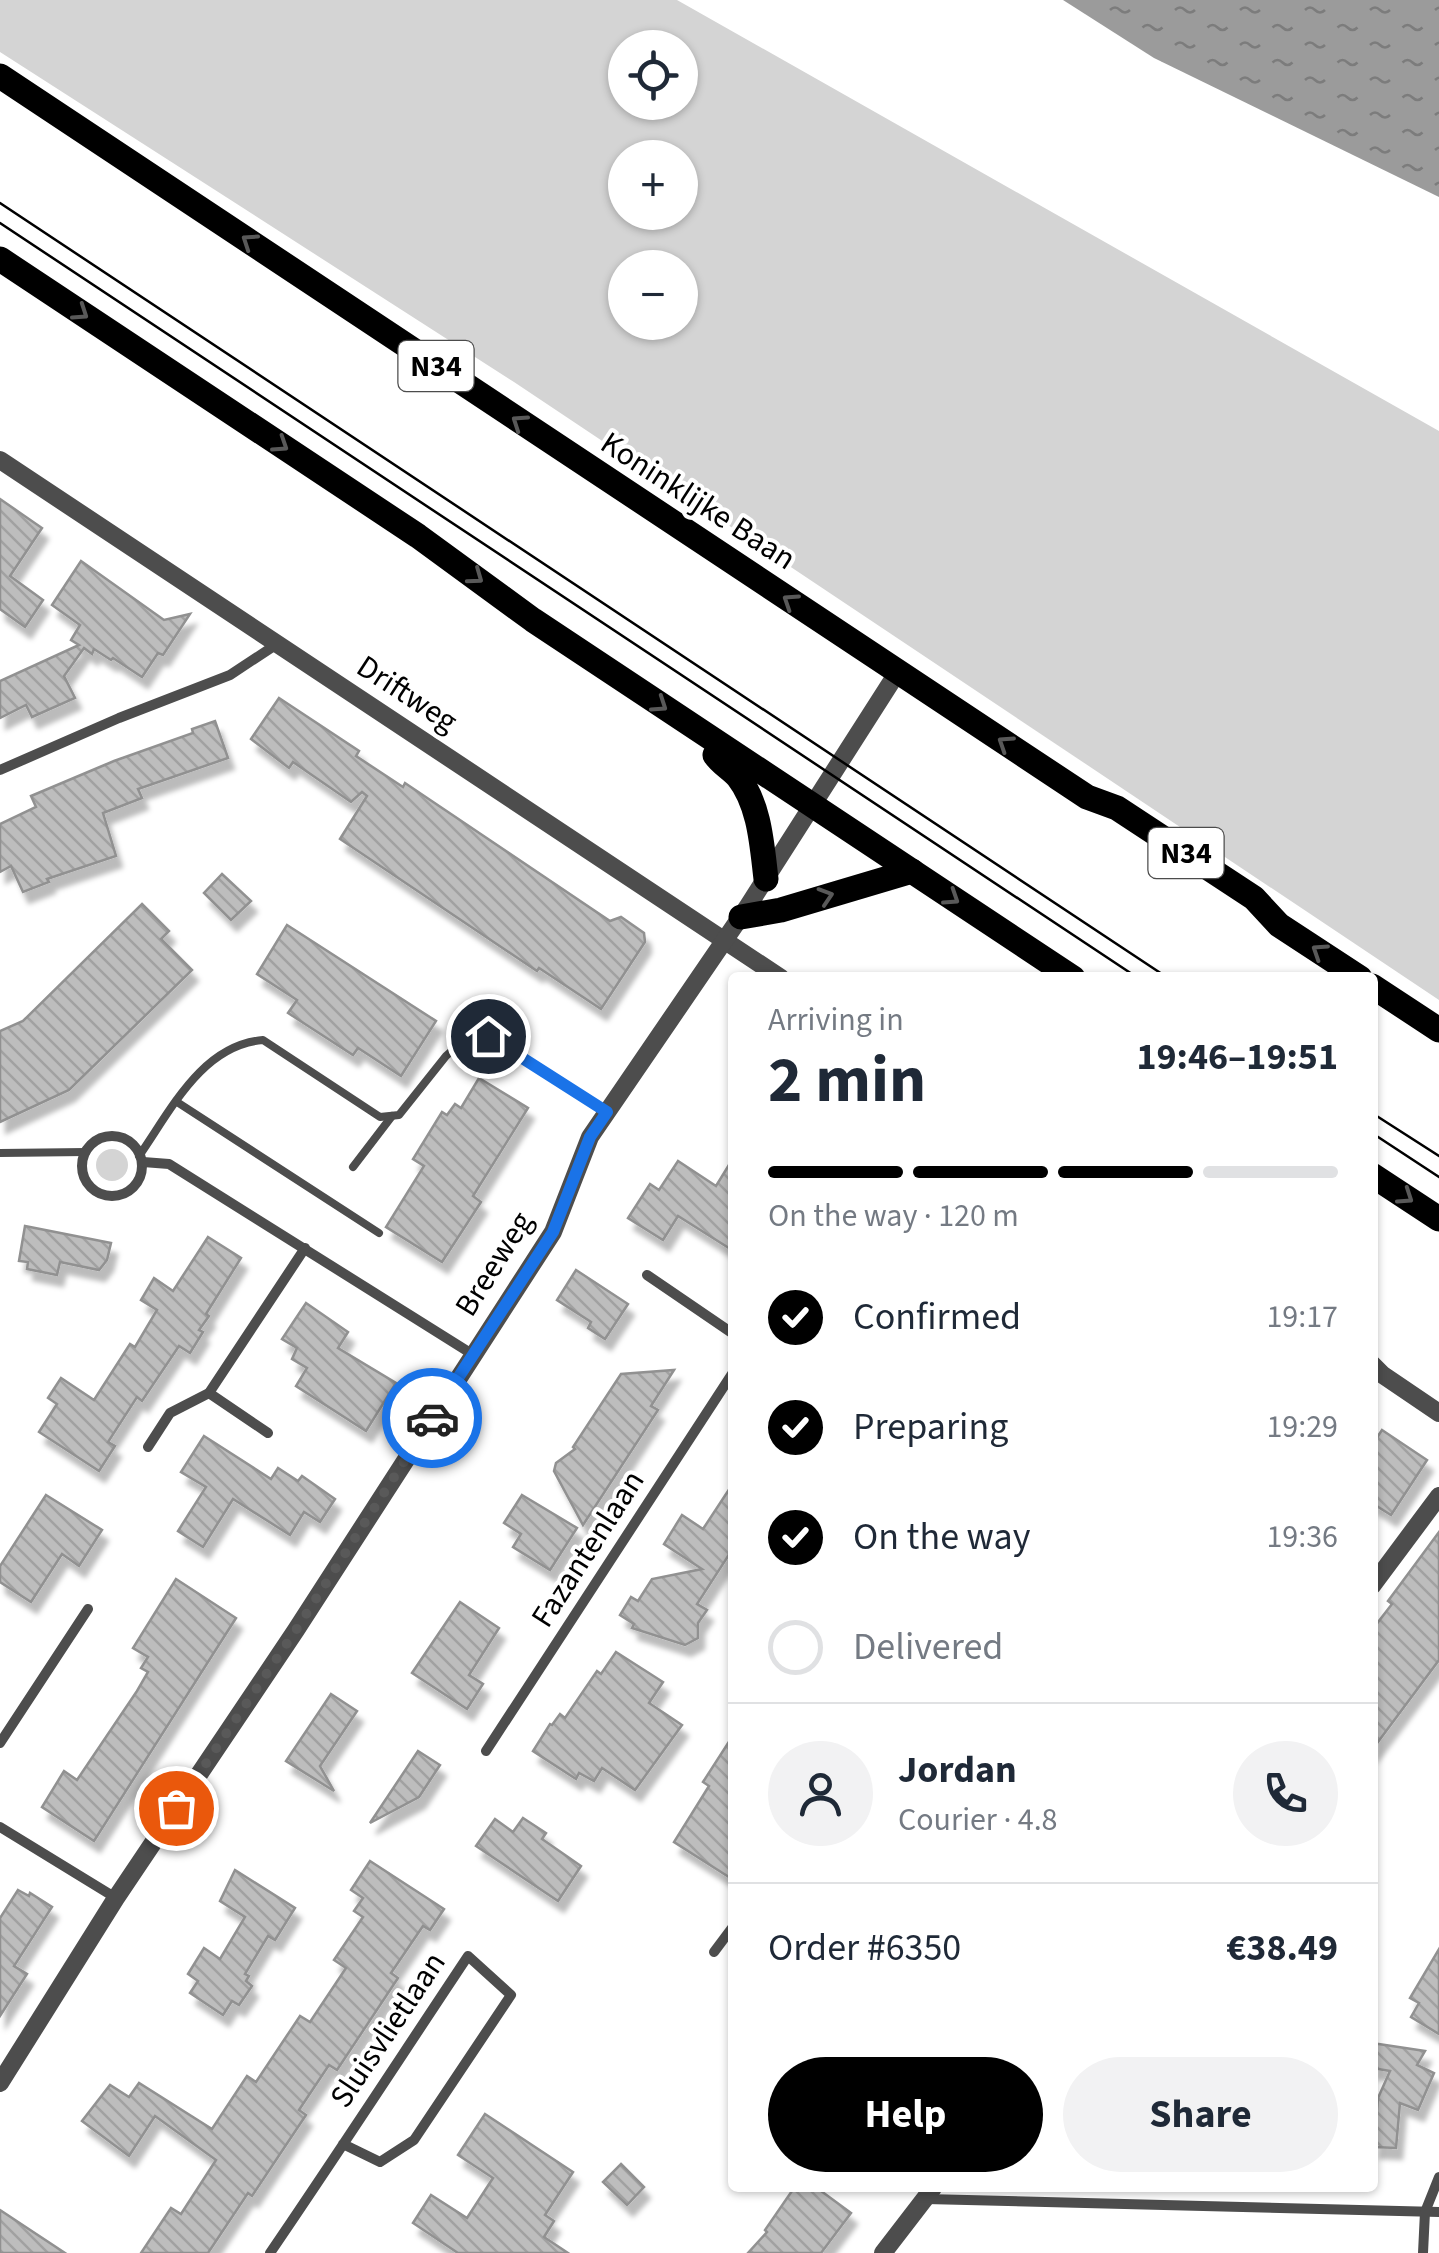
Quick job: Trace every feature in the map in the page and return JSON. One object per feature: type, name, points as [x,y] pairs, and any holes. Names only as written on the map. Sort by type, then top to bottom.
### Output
[{"type":"main road","name":"Koninklijke Baan","points":[[0,76],[897,673],[1087,797],[1118,808],[1239,888],[1279,924],[1351,972]]},
{"type":"main road","points":[[0,259],[418,536],[533,620],[703,734],[1064,972]]},
{"type":"main road","points":[[703,734],[717,760],[735,773],[749,796],[762,844],[766,879]]},
{"type":"main road","points":[[740,917],[781,910],[912,871]]},
{"type":"main road","points":[[1378,990],[1439,1030]]},
{"type":"main road","points":[[1378,1179],[1439,1219]]},
{"type":"street","name":"Driftweg","points":[[0,460],[772,972]]},
{"type":"street","points":[[0,770],[230,675],[277,644]]},
{"type":"street","name":"Breeweg","points":[[0,2083],[116,1898],[296,1630],[553,1232],[590,1137],[766,879],[897,673]]},
{"type":"street","points":[[110,1134],[132,1142],[141,1159],[141,1178],[132,1190],[117,1197],[102,1196],[88,1187],[80,1166],[86,1152],[89,1144],[110,1134]]},
{"type":"street","points":[[141,1159],[169,1164],[472,1354]]},
{"type":"street","points":[[148,1447],[170,1413],[209,1393],[305,1248]]},
{"type":"street","points":[[647,1275],[728,1329]]},
{"type":"street","points":[[1378,1370],[1439,1413]]},
{"type":"street","name":"Fazantenlaan","points":[[486,1750],[728,1380]]},
{"type":"street","points":[[209,1393],[268,1433]]},
{"type":"street","points":[[1378,1578],[1439,1496]]},
{"type":"street","points":[[0,1743],[88,1609]]},
{"type":"street","points":[[0,1827],[116,1898]]},
{"type":"street","points":[[714,1952],[728,1933]]},
{"type":"street","name":"Sluisvlietlaan","points":[[270,2253],[468,1956],[510,1996],[500,2012],[414,2140],[380,2162],[343,2144]]},
{"type":"street","points":[[1423,2253],[1426,2212],[1439,2176]]},
{"type":"street","points":[[887,2251],[929,2193],[1439,2212]]},
{"type":"lane","points":[[141,1159],[201,1069],[242,1042],[263,1040],[380,1117],[399,1115],[462,1042],[488,1036],[607,1112]]},
{"type":"lane","points":[[177,1102],[380,1233]]},
{"type":"lane","points":[[353,1167],[392,1116]]},
{"type":"lane","points":[[0,1153],[86,1152]]},
{"type":"shaded area","points":[[0,0],[677,0],[1439,431],[1439,1000],[514,382],[0,52]]},
{"type":"shaded area","points":[[112,1149],[123,1154],[128,1165],[123,1176],[112,1181],[101,1176],[96,1165],[101,1154]]},
{"type":"water","points":[[1063,0],[1439,0],[1439,197],[1154,58]]},
{"type":"building","points":[[0,499],[42,528],[10,576],[43,600],[25,627],[0,609]]},
{"type":"building","points":[[81,561],[164,620],[190,614],[163,655],[158,653],[142,677],[113,658],[94,649],[92,654],[84,648],[64,676],[75,698],[32,717],[26,705],[0,718],[0,681],[79,645],[71,640],[80,625],[52,605]]},
{"type":"building","points":[[279,698],[359,751],[356,756],[403,787],[405,783],[610,921],[621,917],[644,933],[645,942],[601,1009],[539,968],[537,971],[340,839],[367,796],[362,792],[351,802],[293,762],[289,768],[251,739]]},
{"type":"building","points":[[215,721],[228,758],[138,789],[142,798],[103,813],[116,856],[47,879],[49,882],[23,892],[11,866],[0,872],[0,824],[36,807],[31,796]]},
{"type":"building","points":[[222,874],[251,901],[231,920],[204,893]]},
{"type":"building","points":[[142,904],[169,931],[161,939],[192,970],[69,1090],[0,1122],[0,1031],[23,1021]]},
{"type":"building","points":[[287,925],[436,1021],[401,1076],[358,1048],[353,1055],[288,1013],[297,1000],[257,974]]},
{"type":"building","points":[[479,1078],[528,1108],[473,1196],[481,1202],[442,1262],[386,1227],[424,1166],[413,1159],[442,1112],[447,1115],[455,1104],[461,1108]]},
{"type":"building","points":[[678,1161],[716,1186],[728,1166],[728,1247],[678,1216],[663,1240],[628,1218],[650,1184],[659,1190]]},
{"type":"building","points":[[25,1226],[111,1243],[107,1260],[99,1270],[60,1262],[57,1275],[27,1269],[28,1262],[19,1261]]},
{"type":"building","points":[[208,1237],[241,1258],[206,1314],[209,1316],[199,1330],[203,1332],[190,1353],[179,1346],[142,1401],[137,1397],[108,1442],[115,1446],[99,1471],[39,1432],[57,1404],[48,1398],[61,1378],[94,1400],[130,1344],[135,1347],[157,1310],[141,1300],[154,1278],[173,1291]]},
{"type":"building","points":[[576,1270],[628,1304],[605,1339],[588,1328],[591,1322],[557,1300]]},
{"type":"building","points":[[306,1303],[348,1332],[338,1348],[396,1383],[366,1431],[296,1386],[307,1368],[292,1359],[297,1348],[282,1339]]},
{"type":"building","points":[[674,1370],[651,1406],[658,1410],[583,1525],[554,1471],[556,1463],[575,1449],[621,1374]]},
{"type":"building","points":[[1382,1430],[1427,1460],[1391,1515],[1378,1507],[1378,1436]]},
{"type":"building","points":[[204,1436],[271,1479],[278,1468],[298,1481],[302,1476],[335,1499],[320,1522],[304,1512],[290,1535],[233,1499],[203,1547],[178,1531],[206,1487],[181,1472]]},
{"type":"building","points":[[728,1491],[728,1556],[697,1604],[707,1610],[698,1623],[698,1638],[685,1645],[632,1628],[634,1624],[620,1615],[631,1597],[638,1601],[652,1579],[702,1569],[664,1544],[682,1515],[703,1529]]},
{"type":"building","points":[[46,1495],[102,1530],[79,1566],[62,1554],[31,1602],[0,1582],[0,1566]]},
{"type":"building","points":[[522,1495],[577,1528],[550,1570],[513,1547],[521,1534],[504,1523]]},
{"type":"building","points":[[1439,1532],[1439,1660],[1378,1742],[1378,1622],[1392,1604],[1388,1601]]},
{"type":"building","points":[[176,1579],[236,1618],[94,1841],[42,1807],[64,1771],[77,1780],[137,1691],[148,1672],[141,1668],[148,1657],[133,1648]]},
{"type":"building","points":[[460,1602],[499,1628],[469,1675],[483,1684],[467,1709],[412,1673]]},
{"type":"building","points":[[616,1652],[663,1682],[649,1703],[682,1725],[635,1790],[602,1768],[594,1781],[579,1773],[576,1779],[533,1751],[550,1724],[560,1714],[565,1718],[597,1671],[601,1674]]},
{"type":"building","points":[[331,1694],[357,1711],[320,1766],[334,1791],[286,1761]]},
{"type":"building","points":[[728,1743],[728,1876],[674,1842],[709,1786],[703,1782]]},
{"type":"building","points":[[418,1751],[440,1765],[419,1797],[370,1823]]},
{"type":"building","points":[[523,1818],[546,1833],[542,1839],[581,1866],[558,1901],[476,1846],[495,1819],[513,1832]]},
{"type":"building","points":[[370,1861],[444,1909],[430,1930],[423,1926],[391,1973],[398,1978],[337,2070],[329,2065],[299,2110],[306,2115],[208,2253],[141,2253],[171,2208],[181,2214],[216,2160],[155,2116],[129,2156],[82,2121],[110,2085],[129,2097],[139,2083],[212,2129],[247,2076],[256,2082],[300,2016],[310,2022],[346,1968],[334,1960],[363,1917],[354,1911],[363,1898],[351,1890]]},
{"type":"building","points":[[235,1870],[295,1908],[275,1940],[268,1936],[245,1974],[252,1986],[239,2005],[232,2001],[223,2015],[190,1993],[198,1981],[188,1974],[204,1948],[220,1959],[245,1917],[220,1901]]},
{"type":"building","points":[[18,1890],[52,1907],[14,1966],[27,1974],[0,2016],[0,1918]]},
{"type":"building","points":[[1439,1949],[1439,2034],[1411,2017],[1419,2003],[1410,1998]]},
{"type":"building","points":[[1378,2044],[1425,2051],[1417,2065],[1434,2073],[1418,2110],[1400,2103],[1396,2148],[1378,2147],[1378,2098],[1390,2071],[1378,2069]]},
{"type":"building","points":[[485,2114],[573,2172],[545,2215],[554,2221],[544,2237],[568,2253],[458,2253],[413,2223],[431,2195],[467,2218],[493,2178],[458,2155]]},
{"type":"building","points":[[621,2164],[644,2187],[627,2205],[603,2182]]},
{"type":"building","points":[[791,2192],[822,2192],[851,2213],[821,2253],[748,2253]]},
{"type":"building","points":[[0,2210],[65,2253],[0,2253]]},
{"type":"tram line","points":[[0,203],[1159,972]]},
{"type":"tram line","points":[[0,223],[1129,972]]},
{"type":"tram line","points":[[1378,1117],[1439,1156]]},
{"type":"tram line","points":[[1378,1137],[1439,1177]]},
{"type":"way so far","points":[[176,1808],[432,1418]]},
{"type":"route","points":[[432,1418],[553,1232],[590,1137],[607,1112],[488,1036]]}]
